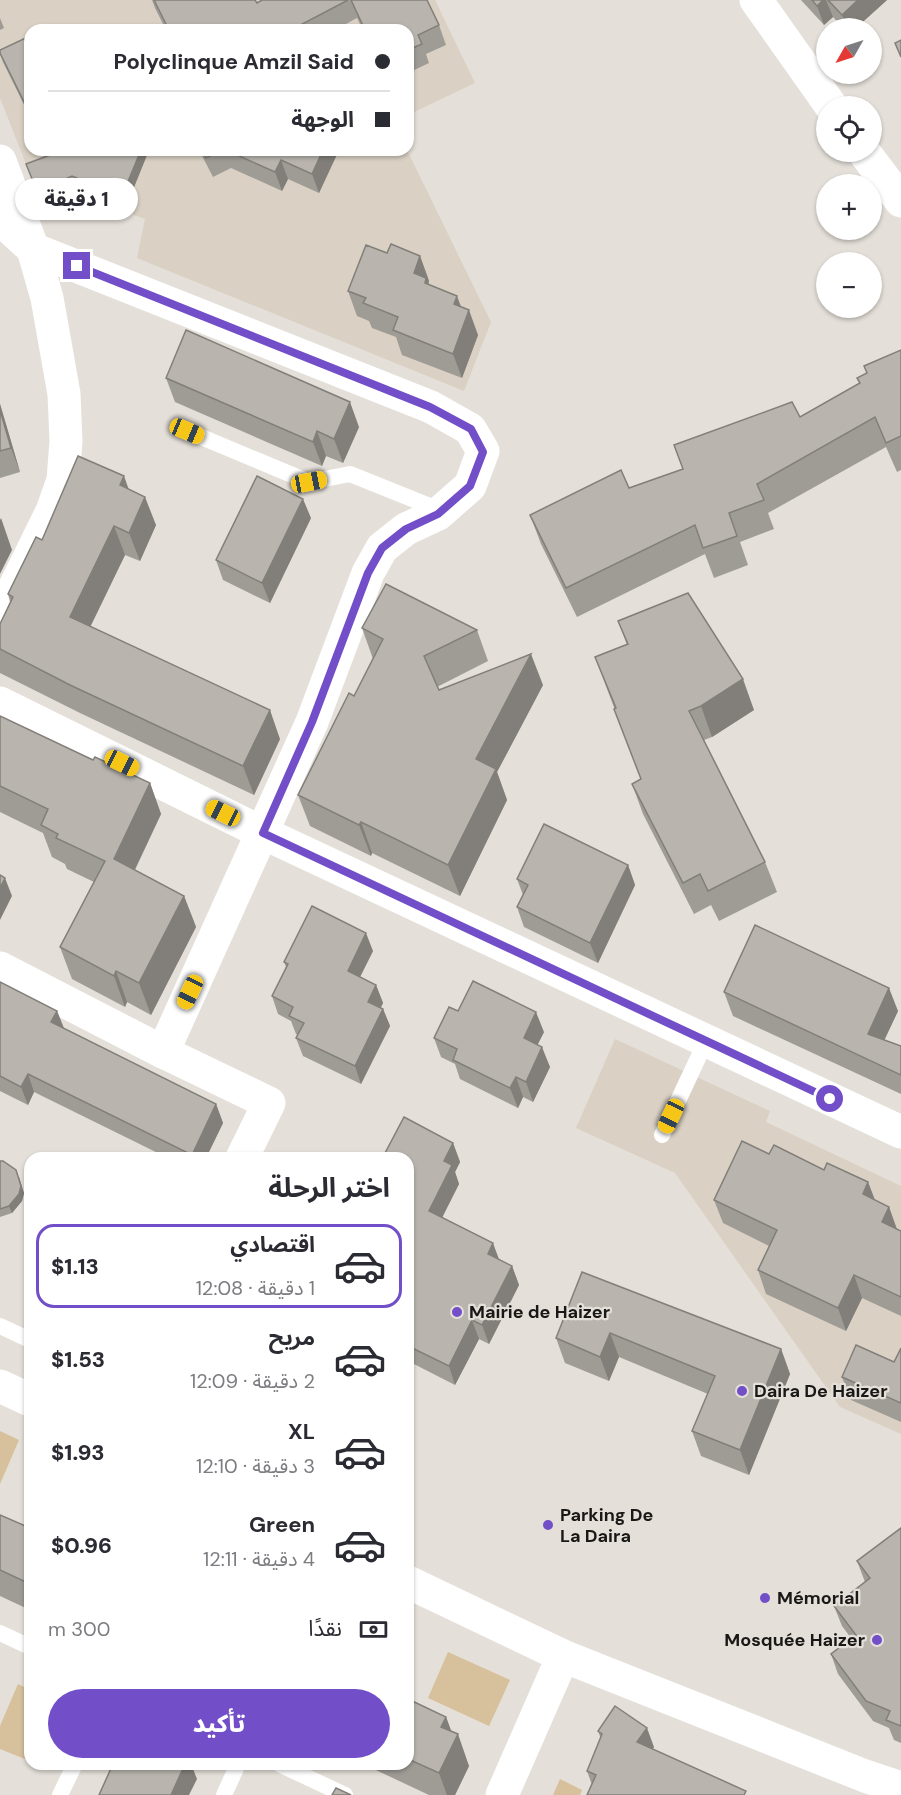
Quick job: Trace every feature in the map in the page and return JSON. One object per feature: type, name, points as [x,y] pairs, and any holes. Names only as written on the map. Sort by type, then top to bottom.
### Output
[{"type":"street","points":[[756,0],[824,96]]},
{"type":"street","points":[[0,161],[33,249],[47,298],[57,344],[64,394],[66,441],[63,480],[52,511],[0,617]]},
{"type":"street","points":[[872,162],[901,201]]},
{"type":"street","points":[[0,219],[33,249],[430,407],[471,429],[483,452],[470,486],[438,514],[406,529],[382,548],[368,573],[312,722],[163,1052]]},
{"type":"street","points":[[0,703],[263,833],[901,1132]]},
{"type":"street","points":[[0,968],[163,1052],[269,1103],[245,1152]]},
{"type":"street","points":[[0,1386],[24,1397]]},
{"type":"street","points":[[414,1585],[563,1656],[854,1772],[901,1788]]},
{"type":"street","points":[[502,1795],[563,1656]]},
{"type":"lane","points":[[187,431],[309,482],[350,474],[442,511]]},
{"type":"lane","points":[[662,1135],[706,1041]]},
{"type":"lane","points":[[0,1326],[24,1337]]},
{"type":"lane","points":[[0,1633],[24,1644]]},
{"type":"lane","points":[[60,1795],[72,1770]]},
{"type":"lane","points":[[224,1795],[235,1770]]},
{"type":"lane","points":[[290,1770],[334,1793]]},
{"type":"shaded area","points":[[0,0],[435,0],[475,83],[414,112],[414,24],[24,24],[24,156],[410,156],[491,322],[464,391],[137,258],[145,219],[68,191],[41,202],[0,98]]},
{"type":"shaded area","points":[[615,1039],[770,1111],[766,1122],[901,1186],[901,1434],[840,1407],[675,1173],[576,1128]]},
{"type":"shaded area","points":[[0,1431],[19,1440],[0,1484]]},
{"type":"shaded area","points":[[448,1652],[510,1680],[489,1726],[428,1698]]},
{"type":"shaded area","points":[[18,1684],[24,1687],[24,1759],[0,1749],[0,1726]]},
{"type":"shaded area","points":[[560,1779],[582,1790],[580,1795],[553,1795]]},
{"type":"building","points":[[154,0],[255,0],[257,3],[262,0],[348,0],[302,24],[166,24]]},
{"type":"building","points":[[351,0],[427,0],[439,25],[418,35],[422,44],[414,47],[414,24],[362,24]]},
{"type":"building","points":[[812,0],[823,0],[817,6]]},
{"type":"building","points":[[828,0],[858,0],[842,15]]},
{"type":"building","points":[[24,39],[24,102],[0,53],[0,50]]},
{"type":"building","points":[[901,40],[901,57],[895,43]]},
{"type":"building","points":[[47,156],[139,156],[122,196],[72,176],[37,191],[26,164]]},
{"type":"building","points":[[239,156],[320,156],[312,174],[281,160],[275,172]]},
{"type":"building","points":[[391,244],[420,256],[414,273],[426,278],[425,283],[457,296],[454,304],[469,310],[453,354],[393,330],[398,317],[363,303],[366,298],[348,291],[366,245],[387,253]]},
{"type":"building","points":[[186,330],[350,402],[334,439],[317,431],[313,442],[166,378]]},
{"type":"building","points":[[901,350],[901,436],[886,443],[875,417],[757,484],[764,500],[729,513],[737,536],[703,548],[695,525],[566,588],[530,515],[621,470],[629,488],[683,469],[674,445],[792,402],[800,417],[860,383],[857,378],[867,373],[864,366]]},
{"type":"building","points":[[0,410],[11,448],[0,451]]},
{"type":"building","points":[[78,456],[124,476],[120,485],[145,497],[129,533],[114,526],[70,617],[270,710],[243,766],[70,685],[0,649],[0,624],[13,597],[8,594],[36,537],[42,540]]},
{"type":"building","points":[[257,476],[303,499],[262,583],[216,560]]},
{"type":"building","points":[[386,584],[477,630],[424,656],[439,690],[531,654],[476,759],[496,769],[448,865],[361,822],[359,825],[298,795],[349,693],[354,696],[383,639],[362,628]]},
{"type":"building","points":[[688,593],[743,679],[701,706],[689,711],[765,862],[708,891],[700,874],[683,883],[632,784],[641,779],[595,657],[628,644],[618,621]]},
{"type":"building","points":[[0,716],[93,760],[95,757],[150,783],[114,859],[184,896],[139,983],[116,971],[114,976],[60,947],[105,861],[56,838],[58,834],[41,825],[48,809],[0,786]]},
{"type":"building","points":[[544,824],[628,865],[590,943],[517,907],[528,885],[517,879]]},
{"type":"building","points":[[0,875],[5,878],[0,888]]},
{"type":"building","points":[[312,906],[366,933],[348,971],[376,985],[368,1002],[383,1009],[355,1066],[296,1038],[304,1023],[289,1016],[293,1007],[272,996],[288,964],[284,962]]},
{"type":"building","points":[[755,925],[889,988],[868,1034],[901,1046],[901,1075],[724,992]]},
{"type":"building","points":[[473,981],[536,1012],[524,1038],[542,1047],[526,1082],[516,1077],[510,1088],[453,1060],[457,1049],[434,1038],[449,1007],[458,1011]]},
{"type":"building","points":[[0,982],[57,1011],[51,1022],[216,1104],[193,1152],[186,1152],[28,1074],[21,1087],[0,1076]]},
{"type":"building","name":"Mairie de Haizer","points":[[404,1117],[453,1143],[444,1161],[452,1165],[429,1211],[493,1243],[488,1254],[512,1266],[482,1325],[472,1320],[449,1366],[414,1349],[414,1152],[386,1152]]},
{"type":"building","points":[[742,1141],[769,1154],[774,1145],[824,1170],[827,1163],[868,1182],[863,1194],[889,1207],[882,1222],[901,1231],[901,1297],[854,1275],[838,1308],[758,1270],[777,1230],[714,1200]]},
{"type":"building","points":[[0,1161],[16,1170],[21,1186],[19,1194],[9,1206],[0,1209]]},
{"type":"building","name":"Daira De Haizer","points":[[582,1272],[781,1349],[740,1450],[692,1431],[715,1376],[610,1333],[600,1357],[556,1338]]},
{"type":"building","points":[[856,1345],[894,1362],[901,1348],[901,1403],[842,1377]]},
{"type":"building","points":[[0,1515],[24,1525],[24,1581],[0,1570]]},
{"type":"building","name":"Mosquée Haizer","points":[[901,1528],[901,1726],[886,1720],[890,1711],[866,1701],[831,1654],[856,1635],[834,1606],[870,1578],[857,1561]]},
{"type":"building","points":[[414,1702],[446,1717],[441,1727],[458,1734],[439,1773],[414,1762]]},
{"type":"building","points":[[615,1706],[647,1728],[637,1742],[746,1791],[744,1795],[587,1795],[596,1775],[587,1771],[602,1734],[598,1731]]},
{"type":"building","points":[[110,1770],[182,1770],[171,1795],[99,1795]]},
{"type":"building","points":[[336,1788],[351,1795],[332,1795]]},
{"type":"place","name":"Mairie de Haizer","points":[[457,1312]]},
{"type":"place","name":"Daira De Haizer","points":[[742,1391]]},
{"type":"place","name":"Parking De La Daira","points":[[548,1525]]},
{"type":"place","name":"Mémorial","points":[[765,1598]]},
{"type":"place","name":"Mosquée Haizer","points":[[877,1640]]},
{"type":"route","points":[[77,266],[430,407],[471,429],[483,452],[470,486],[438,514],[406,529],[382,548],[368,573],[312,722],[263,833],[830,1099]]}]
